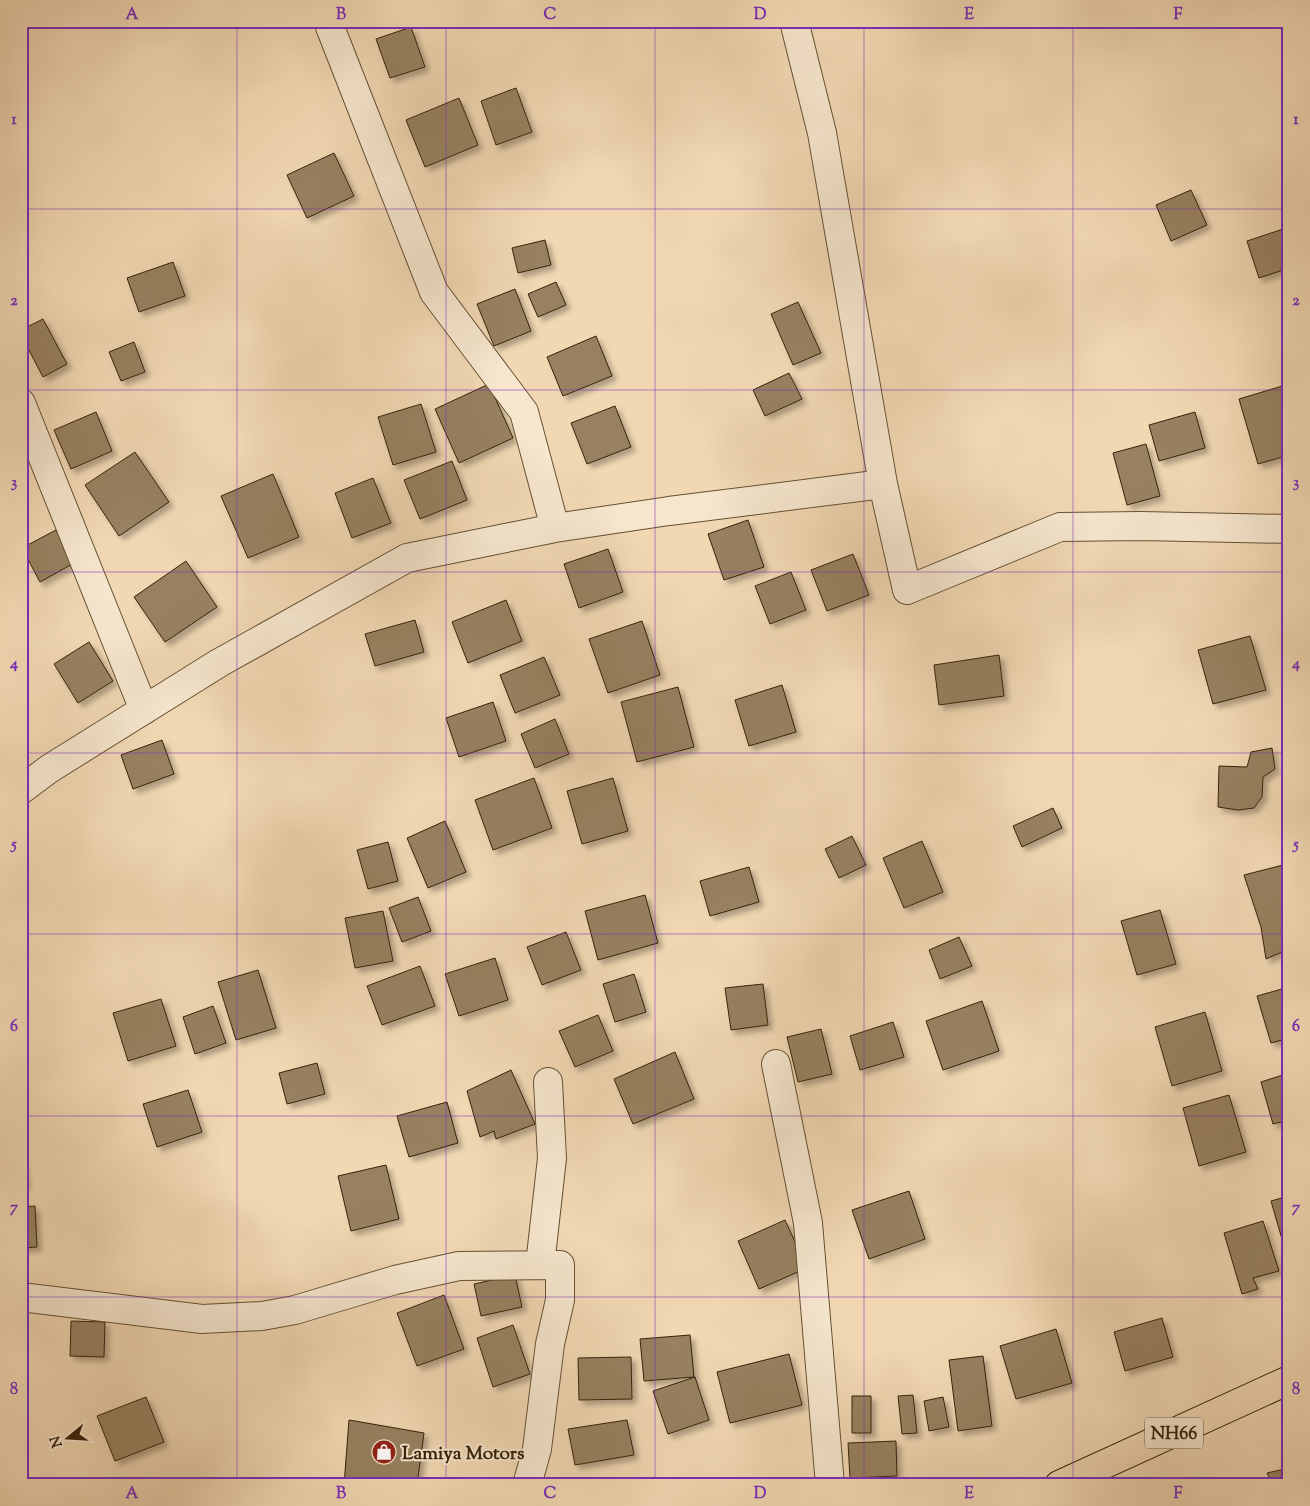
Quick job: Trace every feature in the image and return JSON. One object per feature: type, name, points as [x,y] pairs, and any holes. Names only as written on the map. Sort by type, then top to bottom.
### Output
[{"type":"highway","name":"NH66","points":[[1059,1485],[1289,1380]]},
{"type":"street","points":[[794,21],[822,133],[883,484],[907,590],[1060,527],[1141,526],[1289,529]]},
{"type":"street","points":[[330,26],[434,292],[524,412],[555,528]]},
{"type":"street","points":[[21,403],[144,710]]},
{"type":"street","points":[[21,790],[50,769],[219,663],[407,558],[555,528],[669,510],[883,484]]},
{"type":"street","points":[[776,1064],[808,1223],[830,1485]]},
{"type":"street","points":[[540,1265],[552,1158],[548,1082]]},
{"type":"street","points":[[21,1297],[202,1319],[262,1316],[295,1310],[395,1280],[459,1266],[560,1265],[560,1300],[550,1344],[537,1448],[527,1485]]},
{"type":"building","points":[[411,27],[425,67],[390,78],[376,39]]},
{"type":"building","points":[[516,88],[532,132],[496,145],[481,101]]},
{"type":"building","points":[[459,98],[478,145],[425,167],[406,120]]},
{"type":"building","points":[[334,153],[354,196],[307,218],[287,175]]},
{"type":"building","points":[[1191,190],[1207,225],[1171,241],[1156,205]]},
{"type":"building","points":[[1289,227],[1289,268],[1259,278],[1247,241]]},
{"type":"building","points":[[545,240],[551,265],[518,273],[512,248]]},
{"type":"building","points":[[173,262],[185,296],[139,312],[127,278]]},
{"type":"building","points":[[556,282],[566,305],[538,317],[528,294]]},
{"type":"building","points":[[515,289],[531,331],[494,346],[477,304]]},
{"type":"building","points":[[798,302],[821,353],[793,365],[771,314]]},
{"type":"building","points":[[43,319],[67,364],[43,377],[21,335],[21,330]]},
{"type":"building","points":[[596,336],[612,376],[563,396],[547,357]]},
{"type":"building","points":[[134,342],[145,372],[121,381],[109,352]]},
{"type":"building","points":[[789,373],[802,399],[765,416],[753,390]]},
{"type":"building","points":[[489,384],[513,438],[459,463],[435,409]]},
{"type":"building","points":[[1289,384],[1289,455],[1258,464],[1239,399]]},
{"type":"building","points":[[421,404],[436,452],[393,465],[378,417]]},
{"type":"building","points":[[615,406],[631,447],[587,464],[571,423]]},
{"type":"building","points":[[96,412],[112,451],[71,469],[54,430]]},
{"type":"building","points":[[1195,412],[1205,448],[1159,461],[1149,425]]},
{"type":"building","points":[[1146,444],[1160,496],[1127,505],[1113,453]]},
{"type":"building","points":[[135,452],[169,502],[119,536],[85,485]]},
{"type":"building","points":[[452,461],[467,500],[420,519],[404,480]]},
{"type":"building","points":[[273,474],[299,537],[248,558],[221,496]]},
{"type":"building","points":[[373,478],[391,523],[352,538],[335,493]]},
{"type":"building","points":[[748,520],[764,567],[724,580],[708,534]]},
{"type":"building","points":[[56,530],[74,563],[40,582],[22,548]]},
{"type":"building","points":[[608,549],[623,592],[579,608],[564,564]]},
{"type":"building","points":[[853,554],[869,595],[827,611],[811,570]]},
{"type":"building","points":[[186,561],[217,607],[165,642],[134,597]]},
{"type":"building","points":[[791,572],[806,610],[770,624],[755,586]]},
{"type":"building","points":[[506,600],[522,641],[468,663],[452,622]]},
{"type":"building","points":[[415,620],[424,652],[375,666],[365,634]]},
{"type":"building","points":[[642,621],[660,675],[608,693],[589,639]]},
{"type":"building","points":[[1250,636],[1266,690],[1213,704],[1198,650]]},
{"type":"building","points":[[89,642],[113,681],[78,703],[54,664]]},
{"type":"building","points":[[999,655],[1004,696],[939,705],[934,665]]},
{"type":"building","points":[[544,657],[560,695],[515,713],[500,675]]},
{"type":"building","points":[[782,685],[796,732],[749,746],[735,700]]},
{"type":"building","points":[[678,687],[694,747],[637,762],[621,702]]},
{"type":"building","points":[[493,702],[506,741],[459,757],[446,718]]},
{"type":"building","points":[[555,719],[569,754],[535,768],[521,734]]},
{"type":"building","points":[[162,740],[174,774],[133,789],[121,755]]},
{"type":"building","points":[[1272,748],[1275,769],[1263,777],[1262,797],[1254,808],[1238,810],[1218,807],[1219,766],[1247,767],[1251,752]]},
{"type":"building","points":[[534,778],[552,828],[493,850],[475,800]]},
{"type":"building","points":[[613,778],[628,831],[582,844],[567,791]]},
{"type":"building","points":[[1053,808],[1062,828],[1022,847],[1013,826]]},
{"type":"building","points":[[445,821],[466,872],[428,888],[407,838]]},
{"type":"building","points":[[852,836],[866,865],[839,878],[825,849]]},
{"type":"building","points":[[922,841],[943,892],[904,908],[883,858]]},
{"type":"building","points":[[388,842],[398,881],[368,889],[357,850]]},
{"type":"building","points":[[1287,864],[1289,868],[1289,949],[1266,959],[1261,927],[1244,875]]},
{"type":"building","points":[[749,867],[759,902],[710,916],[700,881]]},
{"type":"building","points":[[645,895],[658,943],[598,960],[585,911]]},
{"type":"building","points":[[418,897],[431,931],[402,942],[389,908]]},
{"type":"building","points":[[1160,910],[1176,964],[1137,975],[1121,921]]},
{"type":"building","points":[[383,911],[393,961],[355,968],[345,918]]},
{"type":"building","points":[[566,932],[581,970],[542,985],[527,947]]},
{"type":"building","points":[[959,937],[972,966],[940,979],[929,950]]},
{"type":"building","points":[[495,958],[508,1000],[459,1016],[445,974]]},
{"type":"building","points":[[420,966],[435,1006],[382,1025],[367,986]]},
{"type":"building","points":[[258,970],[276,1028],[236,1040],[218,982]]},
{"type":"building","points":[[634,974],[646,1012],[615,1022],[603,984]]},
{"type":"building","points":[[763,984],[768,1025],[731,1030],[725,988]]},
{"type":"building","points":[[1289,987],[1289,1038],[1271,1043],[1257,996]]},
{"type":"building","points":[[161,999],[176,1046],[128,1061],[113,1013]]},
{"type":"building","points":[[982,1001],[999,1051],[943,1070],[926,1021]]},
{"type":"building","points":[[213,1006],[226,1043],[195,1054],[183,1017]]},
{"type":"building","points":[[1205,1012],[1222,1071],[1172,1086],[1155,1027]]},
{"type":"building","points":[[598,1015],[613,1051],[575,1067],[559,1031]]},
{"type":"building","points":[[893,1022],[904,1057],[860,1070],[850,1036]]},
{"type":"building","points":[[821,1029],[832,1074],[798,1082],[787,1037]]},
{"type":"building","points":[[675,1052],[694,1099],[633,1124],[614,1079]]},
{"type":"building","points":[[317,1063],[325,1094],[287,1104],[279,1073]]},
{"type":"building","points":[[511,1070],[535,1124],[496,1139],[494,1131],[480,1137],[467,1091]]},
{"type":"building","points":[[1289,1073],[1289,1120],[1273,1124],[1261,1082]]},
{"type":"building","points":[[188,1090],[202,1132],[157,1147],[143,1104]]},
{"type":"building","points":[[1229,1095],[1246,1152],[1199,1166],[1183,1108]]},
{"type":"building","points":[[447,1102],[458,1143],[409,1157],[397,1116]]},
{"type":"building","points":[[21,1154],[26,1184],[21,1185]]},
{"type":"building","points":[[386,1165],[399,1219],[351,1231],[338,1176]]},
{"type":"building","points":[[909,1191],[925,1239],[869,1259],[852,1210]]},
{"type":"building","points":[[1289,1196],[1289,1245],[1284,1246],[1271,1201]]},
{"type":"building","points":[[35,1206],[37,1247],[21,1248],[21,1207]]},
{"type":"building","points":[[785,1220],[807,1268],[759,1289],[738,1241]]},
{"type":"building","points":[[1263,1221],[1279,1271],[1253,1278],[1258,1289],[1242,1294],[1224,1233]]},
{"type":"building","points":[[515,1275],[522,1307],[481,1316],[474,1284]]},
{"type":"building","points":[[444,1295],[464,1349],[417,1366],[397,1313]]},
{"type":"building","points":[[1162,1318],[1173,1357],[1125,1371],[1114,1332]]},
{"type":"building","points":[[71,1321],[105,1322],[104,1357],[70,1356]]},
{"type":"building","points":[[513,1325],[530,1374],[493,1387],[477,1338]]},
{"type":"building","points":[[1056,1329],[1072,1383],[1016,1399],[1000,1346]]},
{"type":"building","points":[[690,1335],[694,1377],[644,1381],[640,1339]]},
{"type":"building","points":[[789,1354],[802,1405],[730,1423],[717,1372]]},
{"type":"building","points":[[983,1356],[992,1426],[958,1431],[949,1360]]},
{"type":"building","points":[[631,1357],[632,1399],[579,1400],[578,1358]]},
{"type":"building","points":[[695,1377],[709,1420],[668,1434],[653,1391]]},
{"type":"building","points":[[913,1395],[917,1433],[902,1434],[898,1396]]},
{"type":"building","points":[[852,1396],[871,1396],[871,1433],[852,1433]]},
{"type":"building","points":[[146,1397],[164,1442],[115,1461],[97,1416]]},
{"type":"building","points":[[943,1397],[949,1427],[929,1431],[924,1401]]},
{"type":"building","name":"Lamiya Motors","points":[[349,1420],[424,1433],[417,1485],[344,1485]]},
{"type":"building","points":[[627,1420],[634,1455],[575,1465],[568,1429]]},
{"type":"building","points":[[896,1441],[897,1476],[850,1478],[848,1443]]},
{"type":"building","points":[[1289,1468],[1289,1485],[1273,1485],[1267,1473]]},
{"type":"place","name":"Lamiya Motors","points":[[384,1452]]}]
